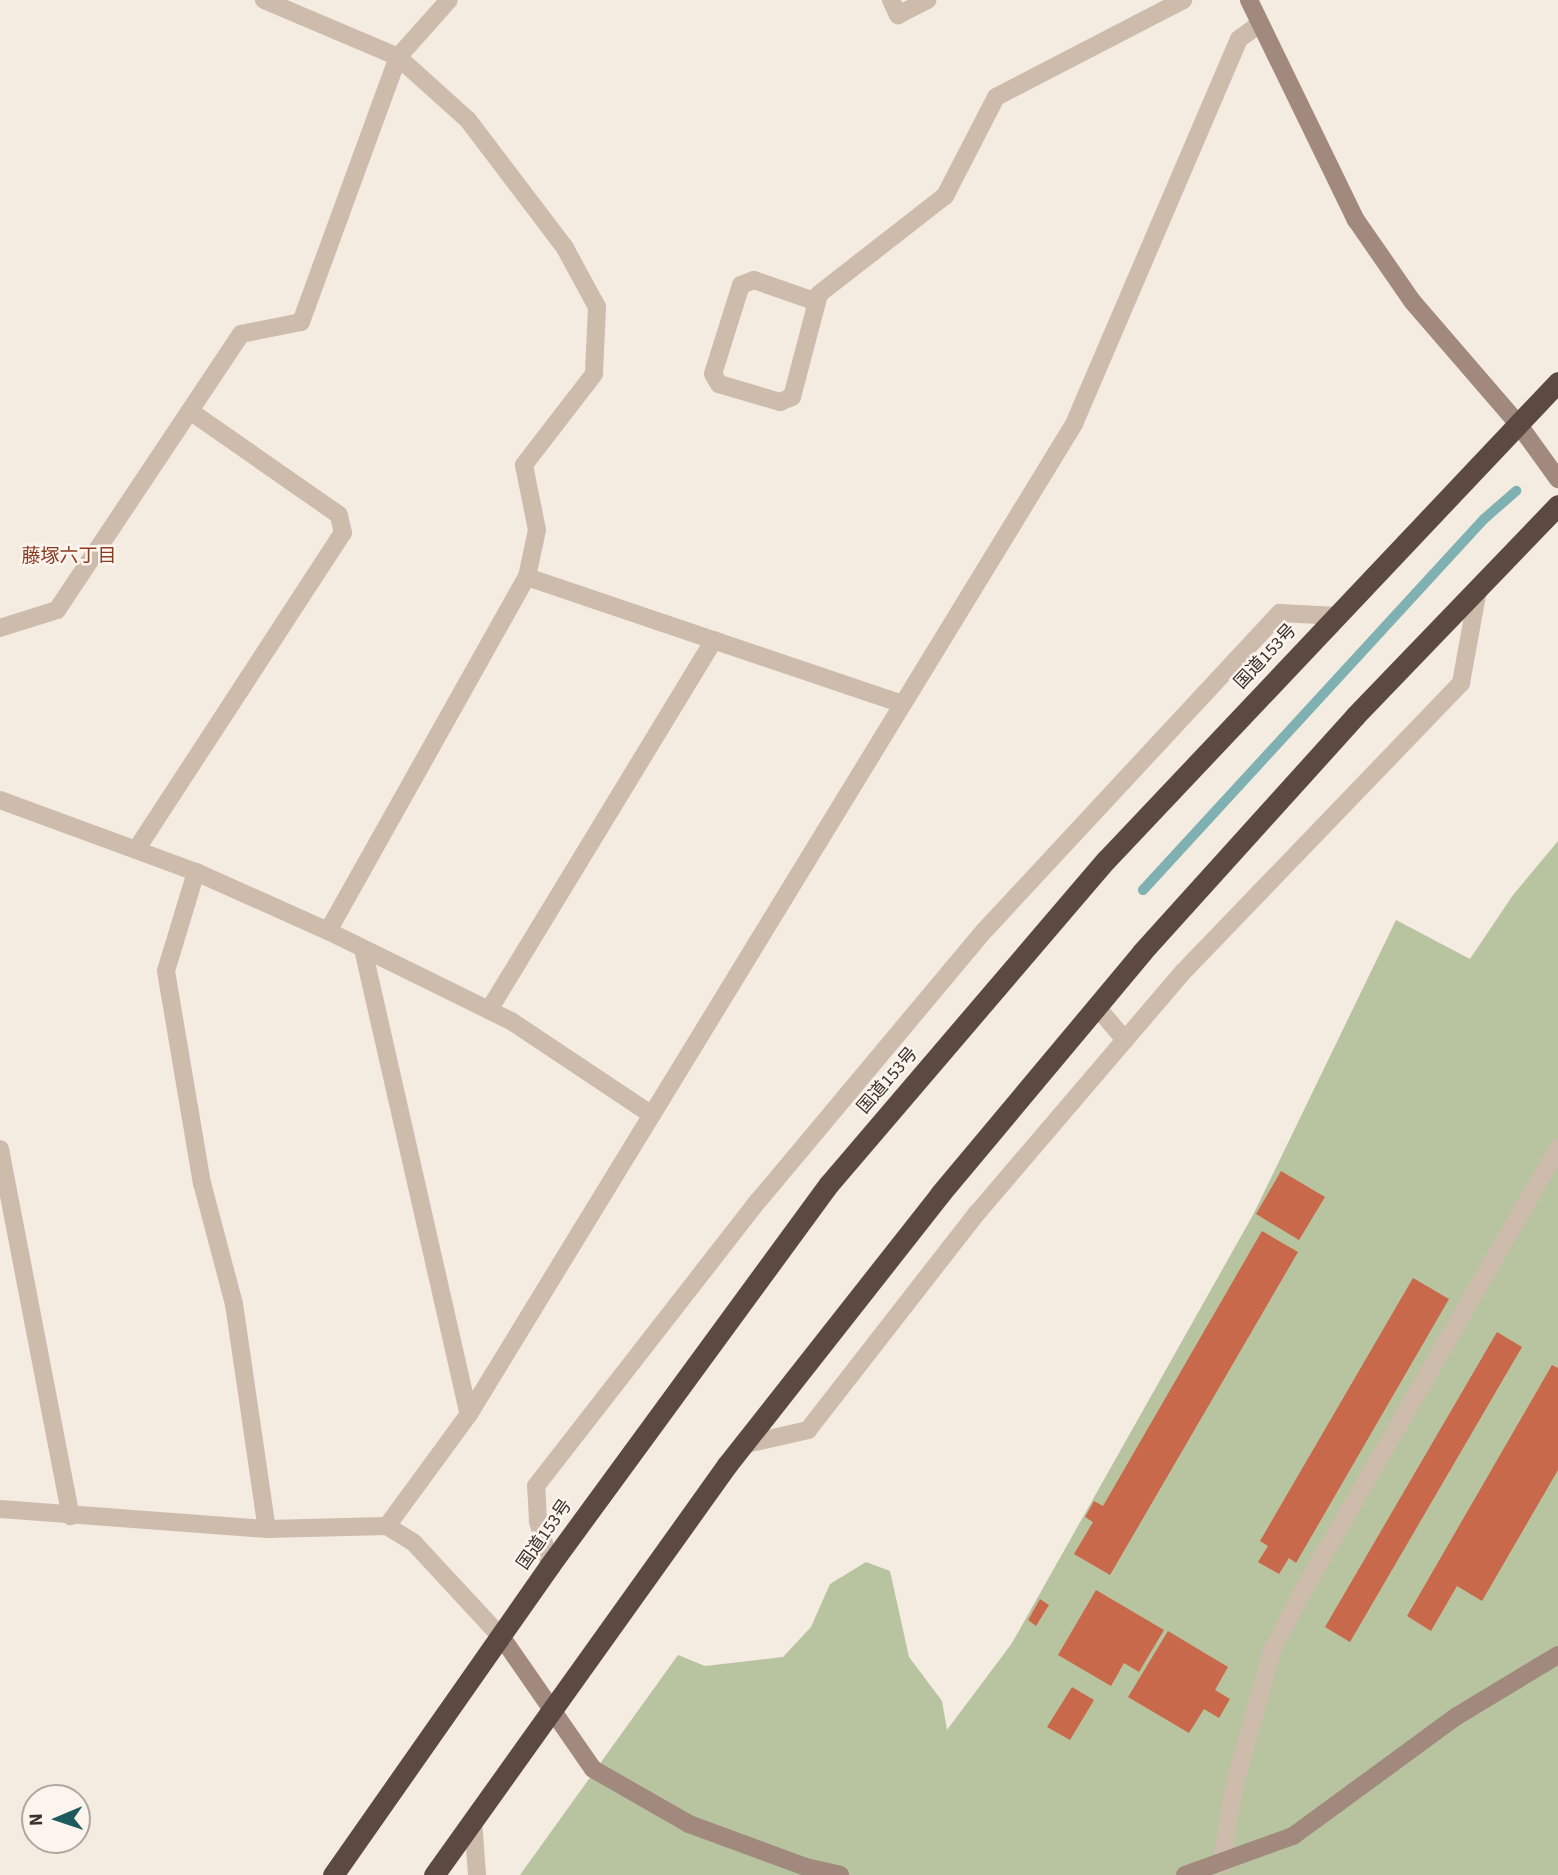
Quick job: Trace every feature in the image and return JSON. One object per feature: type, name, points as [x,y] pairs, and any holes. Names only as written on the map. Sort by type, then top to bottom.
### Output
[{"type":"highway","name":"国道153号","points":[[333,1875],[503,1639],[550,1565],[830,1184],[1106,860],[1558,382]]},
{"type":"highway","points":[[434,1875],[742,1445],[940,1194],[1096,1006],[1355,716],[1477,594],[1558,505]]},
{"type":"street","points":[[264,0],[398,57],[468,120],[565,248],[597,307],[594,373],[524,465],[537,530],[527,577],[328,931]]},
{"type":"street","points":[[0,628],[58,610],[241,334],[301,322],[398,57],[449,0]]},
{"type":"street","points":[[891,0],[898,15],[927,0]]},
{"type":"street","points":[[817,302],[754,280],[741,285],[713,374],[719,384],[780,402],[792,397],[817,302],[819,294],[945,196],[996,97],[1183,0]]},
{"type":"street","points":[[1249,0],[1356,220],[1412,301],[1519,425],[1558,479]]},
{"type":"street","points":[[387,1526],[469,1414],[900,704],[1074,424],[1239,38],[1260,24]]},
{"type":"street","points":[[136,850],[343,533],[339,515],[190,411]]},
{"type":"street","points":[[527,577],[900,704]]},
{"type":"street","points":[[742,1445],[808,1430],[978,1212],[1184,971],[1461,683],[1477,594]]},
{"type":"street","points":[[550,1565],[538,1521],[536,1486],[759,1200],[985,930],[1280,613],[1337,616]]},
{"type":"street","points":[[489,1010],[714,640]]},
{"type":"street","points":[[0,800],[197,872],[328,931],[489,1010],[652,1115]]},
{"type":"street","points":[[197,872],[166,971],[202,1183],[234,1304],[267,1529]]},
{"type":"street","points":[[363,949],[469,1414]]},
{"type":"street","points":[[1096,1006],[1125,1040]]},
{"type":"street","points":[[1222,1865],[1234,1787],[1272,1651],[1300,1596],[1558,1148]]},
{"type":"street","points":[[0,1149],[71,1516]]},
{"type":"street","points":[[0,1509],[267,1529],[387,1526],[414,1543],[503,1639],[593,1769],[689,1824],[806,1867],[840,1875]]},
{"type":"street","points":[[1185,1875],[1222,1865],[1293,1836],[1457,1716],[1558,1655]]},
{"type":"street","points":[[473,1820],[477,1875]]},
{"type":"green space","points":[[1558,841],[1558,1875],[520,1875],[678,1655],[705,1666],[783,1657],[811,1627],[830,1584],[866,1562],[890,1571],[909,1657],[942,1701],[947,1730],[1012,1643],[1253,1215],[1396,920],[1470,959],[1513,895]]},
{"type":"building","points":[[1281,1171],[1325,1197],[1299,1240],[1256,1214]]},
{"type":"building","points":[[1262,1231],[1298,1252],[1110,1575],[1074,1554],[1093,1522],[1085,1517],[1094,1501],[1103,1506]]},
{"type":"building","points":[[1413,1278],[1449,1299],[1296,1563],[1289,1558],[1279,1574],[1258,1562],[1268,1546],[1260,1541]]},
{"type":"building","points":[[1497,1332],[1522,1347],[1350,1642],[1325,1627]]},
{"type":"building","points":[[1552,1365],[1558,1368],[1558,1470],[1482,1601],[1457,1586],[1431,1631],[1407,1616]]},
{"type":"building","points":[[1096,1590],[1164,1630],[1139,1672],[1124,1663],[1111,1686],[1058,1655]]},
{"type":"building","points":[[1040,1599],[1049,1605],[1036,1626],[1028,1620]]},
{"type":"building","points":[[1168,1631],[1228,1667],[1215,1690],[1230,1699],[1219,1718],[1204,1709],[1189,1733],[1128,1697]]},
{"type":"building","points":[[1072,1687],[1094,1700],[1070,1740],[1047,1727]]},
{"type":"waterway","points":[[1143,890],[1484,519],[1516,491]]},
{"type":"district","name":"藤塚六丁目","points":[[69,557]]}]
